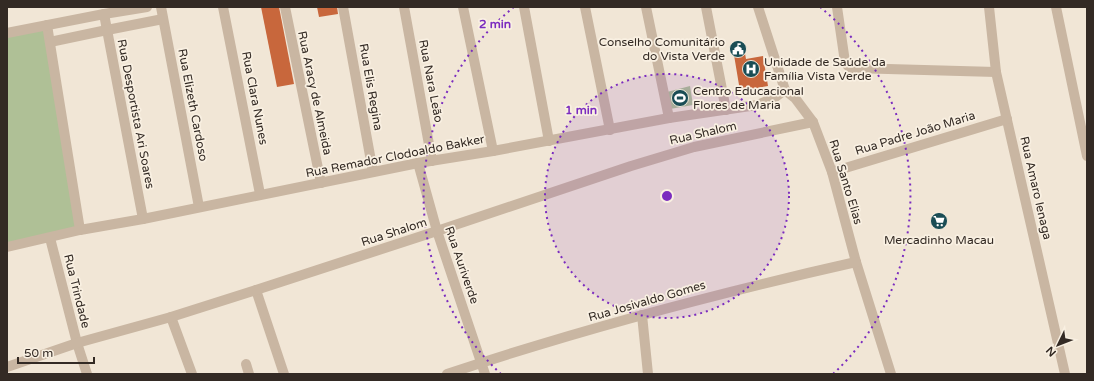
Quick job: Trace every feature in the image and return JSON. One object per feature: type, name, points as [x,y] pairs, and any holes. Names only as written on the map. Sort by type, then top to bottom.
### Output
[{"type":"street","points":[[7,33],[147,7]]},
{"type":"street","name":"Rua Elizeth Cardoso","points":[[161,7],[199,207]]},
{"type":"street","name":"Rua Clara Nunes","points":[[223,7],[260,194]]},
{"type":"street","name":"Rua Aracy de Almeida","points":[[285,7],[321,183]]},
{"type":"street","name":"Rua Elis Regina","points":[[343,7],[373,172]]},
{"type":"street","name":"Rua Nara Leão","points":[[404,7],[432,160]]},
{"type":"street","points":[[463,7],[493,151]]},
{"type":"street","points":[[524,7],[549,140]]},
{"type":"street","points":[[585,7],[610,130]]},
{"type":"street","points":[[646,7],[669,118]]},
{"type":"street","points":[[706,7],[726,110]]},
{"type":"street","name":"Rua Santo Elias","points":[[758,7],[785,90],[795,98],[813,122],[832,172],[856,262],[891,374]]},
{"type":"street","points":[[837,7],[845,62],[852,68],[996,72]]},
{"type":"street","name":"Rua Amaro Ienaga","points":[[989,7],[996,72],[1066,374]]},
{"type":"street","points":[[1056,7],[1087,156]]},
{"type":"street","name":"Rua Desportista Ari Soares","points":[[104,14],[143,219]]},
{"type":"street","points":[[50,42],[163,19]]},
{"type":"street","points":[[47,25],[80,230]]},
{"type":"street","name":"Rua Remador Clodoaldo Bakker","points":[[7,247],[80,230],[143,219],[432,160],[493,151],[669,118],[757,105],[774,98],[785,90]]},
{"type":"street","name":"Rua Padre João Maria","points":[[832,172],[1006,119]]},
{"type":"street","name":"Rua Shalom","points":[[7,367],[77,344],[171,317],[437,232],[631,166],[694,147],[813,122]]},
{"type":"street","name":"Rua Auriverde","points":[[418,163],[437,232],[486,374]]},
{"type":"street","name":"Rua Trindade","points":[[50,238],[77,344],[87,374]]},
{"type":"street","name":"Rua Josivaldo Gomes","points":[[447,374],[664,308],[767,282],[856,262]]},
{"type":"street","points":[[256,290],[284,374]]},
{"type":"street","points":[[642,315],[648,374]]},
{"type":"street","points":[[171,317],[192,374]]},
{"type":"street","points":[[246,364],[249,374]]},
{"type":"green space","points":[[47,29],[80,230],[7,247],[7,35]]},
{"type":"green space","name":"Centro Educacional Flores de Maria","points":[[690,86],[693,105],[670,109],[667,92]]},
{"type":"building","points":[[261,7],[279,7],[294,84],[277,87]]},
{"type":"building","points":[[317,7],[337,7],[338,14],[319,17]]},
{"type":"building","points":[[743,43],[746,59],[763,56],[768,86],[740,91],[731,45]]},
{"type":"place","name":"Conselho Comunitário do Vista Verde","points":[[738,49]]},
{"type":"place","name":"Unidade de Saúde da Família Vista Verde","points":[[751,69]]},
{"type":"place","name":"Centro Educacional Flores de Maria","points":[[680,98]]},
{"type":"place","name":"Mercadinho Macau","points":[[939,221]]}]
